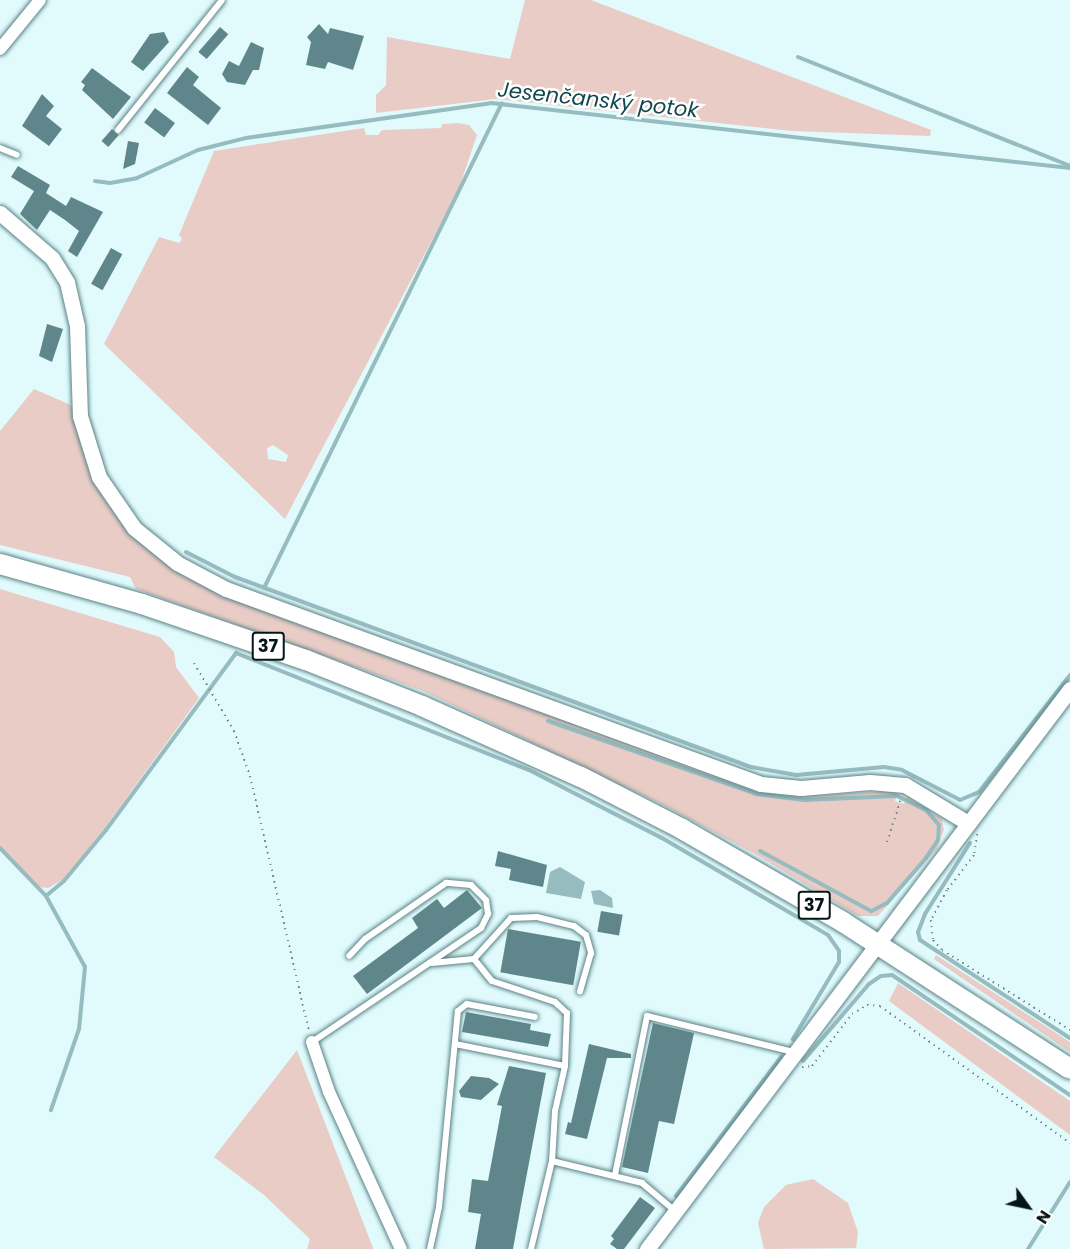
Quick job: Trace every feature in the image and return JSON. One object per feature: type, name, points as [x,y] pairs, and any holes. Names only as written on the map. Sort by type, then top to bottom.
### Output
[{"type":"main road","name":"37","points":[[0,564],[234,634],[487,734],[644,808],[877,943],[1070,1069]]},
{"type":"street","points":[[0,49],[40,0]]},
{"type":"street","points":[[0,213],[52,258],[67,282],[77,326],[80,416],[99,477],[134,528],[177,563],[226,589],[761,784],[801,788],[870,782],[905,785],[968,823]]},
{"type":"street","points":[[647,1249],[1070,689]]},
{"type":"street","points":[[312,1042],[333,1102],[401,1249]]},
{"type":"lane","points":[[118,130],[222,0]]},
{"type":"lane","points":[[0,148],[17,155]]},
{"type":"lane","points":[[312,1042],[431,963],[486,921],[486,900],[471,885],[446,883],[389,926],[365,939],[349,956]]},
{"type":"lane","points":[[431,963],[474,959],[512,918],[537,917],[574,926],[586,935],[591,953],[580,991]]},
{"type":"lane","points":[[474,959],[492,981],[562,1005],[568,1023],[565,1066],[555,1111],[552,1161],[531,1249]]},
{"type":"lane","points":[[430,1249],[438,1207],[458,1011],[464,1004],[535,1017]]},
{"type":"lane","points":[[615,1175],[646,1038],[647,1016],[792,1056]]},
{"type":"lane","points":[[455,1044],[565,1066]]},
{"type":"lane","points":[[552,1161],[642,1183],[675,1211]]},
{"type":"path","points":[[194,663],[204,675],[216,697],[250,776],[312,1042]]},
{"type":"path","points":[[887,842],[899,802]]},
{"type":"path","points":[[968,823],[975,831],[978,846],[937,907],[930,926],[933,940],[942,950],[1070,1030]]},
{"type":"path","points":[[792,1056],[805,1068],[812,1066],[846,1019],[867,1005],[880,1006],[1070,1143]]},
{"type":"shaded area","points":[[525,0],[591,0],[931,130],[930,136],[791,131],[496,99],[376,113],[376,95],[386,85],[387,37],[510,59]]},
{"type":"shaded area","points":[[442,124],[469,125],[477,135],[458,191],[285,519],[104,344],[159,237],[179,243],[182,239],[179,235],[214,151],[364,128],[366,135],[378,135],[382,130],[441,128]],"holes":[[[273,445],[288,455],[286,462],[268,459],[267,448]]]},
{"type":"shaded area","points":[[34,389],[71,405],[91,478],[137,540],[199,584],[741,785],[781,795],[898,792],[895,801],[904,804],[907,796],[942,819],[944,830],[937,849],[878,916],[858,916],[757,855],[657,802],[423,691],[136,589],[130,577],[0,545],[0,431]]},
{"type":"shaded area","points":[[0,589],[160,637],[174,652],[176,667],[199,698],[104,829],[64,879],[48,888],[38,887],[0,848]]},
{"type":"shaded area","points":[[936,955],[1070,1042],[1070,1052],[934,959]]},
{"type":"shaded area","points":[[898,983],[1070,1101],[1070,1135],[889,1001]]},
{"type":"shaded area","points":[[297,1050],[373,1249],[307,1249],[310,1239],[264,1195],[214,1157]]},
{"type":"shaded area","points":[[813,1179],[848,1203],[858,1232],[856,1248],[764,1249],[758,1223],[764,1207],[786,1185]]},
{"type":"water","points":[[560,867],[585,882],[581,899],[546,893],[550,872]]},
{"type":"water","points":[[600,890],[612,898],[613,908],[594,904],[591,891]]},
{"type":"building","points":[[319,24],[328,34],[330,28],[364,36],[353,70],[328,62],[325,69],[306,65],[311,42],[307,37]]},
{"type":"building","points":[[220,27],[228,34],[207,59],[198,52]]},
{"type":"building","points":[[164,32],[169,42],[143,71],[131,62],[150,34]]},
{"type":"building","points":[[251,42],[264,48],[259,70],[253,70],[245,85],[227,82],[222,74],[229,61],[239,66]]},
{"type":"building","points":[[187,67],[199,77],[193,85],[221,108],[208,125],[167,93]]},
{"type":"building","points":[[92,68],[131,97],[113,119],[82,90],[85,85],[81,82]]},
{"type":"building","points":[[42,94],[54,106],[46,116],[62,129],[49,146],[22,126]]},
{"type":"building","points":[[155,108],[175,123],[164,137],[144,122]]},
{"type":"building","points":[[112,129],[119,135],[108,147],[102,141]]},
{"type":"building","points":[[128,141],[139,143],[135,164],[123,169]]},
{"type":"building","points":[[18,166],[50,185],[46,193],[66,206],[71,197],[103,212],[77,257],[68,251],[79,231],[65,220],[50,210],[37,230],[20,214],[34,191],[11,177]]},
{"type":"building","points":[[111,248],[122,254],[102,290],[91,284]]},
{"type":"building","points":[[47,324],[63,329],[52,362],[39,356]]},
{"type":"building","points":[[498,851],[547,865],[543,887],[509,880],[511,869],[495,866]]},
{"type":"building","points":[[467,890],[482,908],[367,994],[353,976],[418,928],[412,918],[437,899],[444,908]]},
{"type":"building","points":[[601,911],[623,915],[619,936],[597,932]]},
{"type":"building","points":[[508,929],[581,942],[573,985],[500,972]]},
{"type":"building","points":[[466,1012],[531,1024],[530,1030],[551,1034],[548,1047],[462,1032]]},
{"type":"building","points":[[653,1023],[694,1033],[674,1124],[659,1121],[648,1173],[622,1167]]},
{"type":"building","points":[[589,1044],[631,1054],[631,1058],[607,1058],[587,1139],[565,1134],[568,1122],[571,1123]]},
{"type":"building","points":[[509,1066],[546,1073],[513,1249],[475,1249],[481,1214],[468,1212],[472,1179],[488,1181],[502,1106],[497,1105]]},
{"type":"building","points":[[471,1076],[489,1078],[499,1084],[481,1100],[461,1097],[459,1091]]},
{"type":"building","points":[[640,1197],[655,1208],[624,1249],[617,1249],[610,1244],[614,1239],[611,1236]]},
{"type":"waterway","points":[[798,57],[1070,166]]},
{"type":"waterway","name":"Jesenčanský potok","points":[[95,181],[110,183],[137,178],[198,150],[246,138],[491,103],[1070,168]]},
{"type":"waterway","points":[[264,588],[502,103]]},
{"type":"waterway","points":[[186,552],[235,577],[751,767],[796,775],[884,767],[902,770],[960,800],[979,792],[1070,675]]},
{"type":"waterway","points":[[0,848],[46,896],[64,881],[106,830],[236,653],[529,770],[662,838],[828,935],[839,951],[839,962],[793,1039]]},
{"type":"waterway","points":[[548,721],[756,794],[805,800],[897,796],[926,810],[939,825],[938,840],[926,858],[887,903],[871,911],[760,851]]},
{"type":"waterway","points":[[970,843],[925,914],[918,932],[920,940],[1070,1038]]},
{"type":"waterway","points":[[46,896],[85,967],[79,1029],[51,1110]]},
{"type":"waterway","points":[[803,1061],[869,984],[881,976],[892,975],[1070,1095]]},
{"type":"waterway","points":[[676,1196],[781,1057]]},
{"type":"waterway","points":[[1028,1249],[1070,1182]]}]
